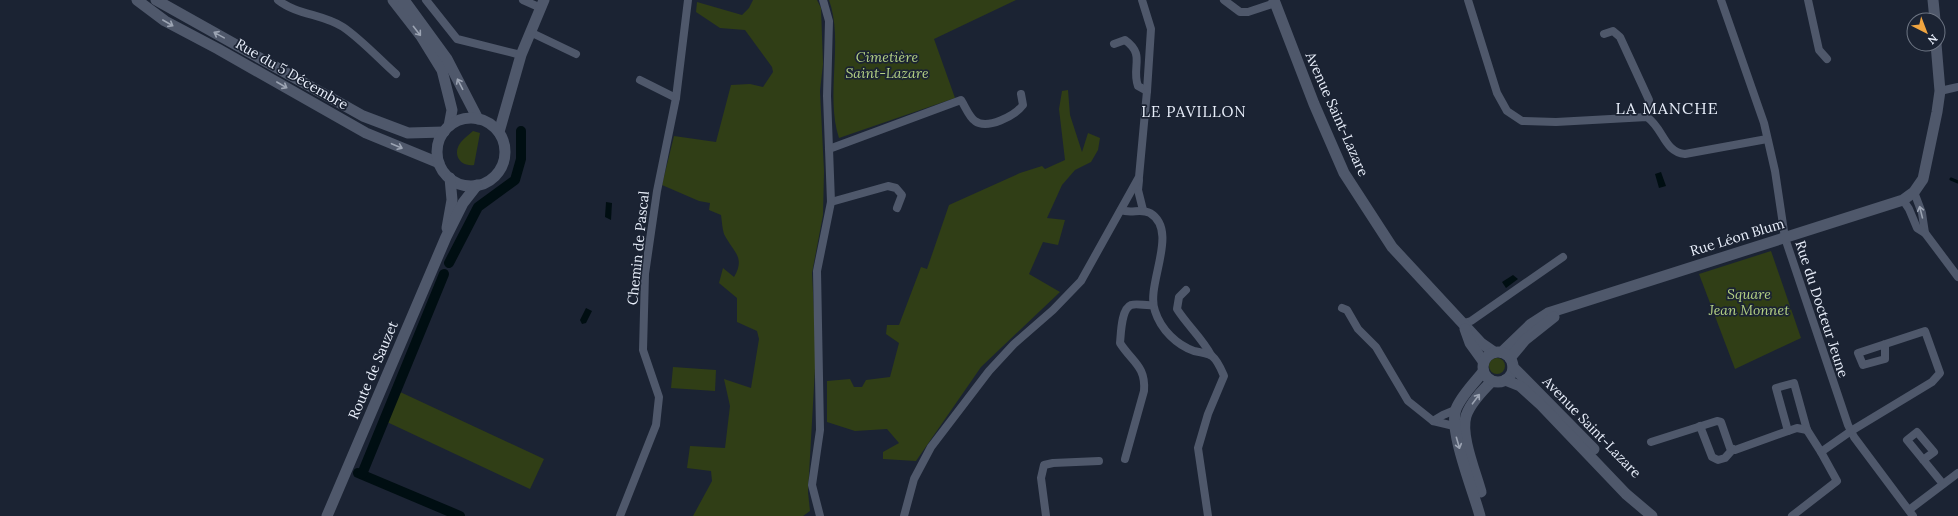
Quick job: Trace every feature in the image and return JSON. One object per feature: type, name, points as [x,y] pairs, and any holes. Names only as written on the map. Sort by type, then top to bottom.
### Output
[{"type":"main road","name":"Rue du 5 Décembre","points":[[137,0],[165,21],[218,49],[366,133],[439,163]]},
{"type":"main road","name":"Rue du 5 Décembre","points":[[156,0],[363,116],[408,133],[446,129]]},
{"type":"main road","points":[[392,0],[421,36],[442,70],[452,110],[446,129],[439,142],[437,152],[439,163],[450,178],[463,184],[477,185],[492,178],[502,165],[505,154],[504,142],[498,132],[489,124],[478,119],[463,119],[446,129]]},
{"type":"main road","points":[[404,0],[447,59],[478,119]]},
{"type":"main road","points":[[1934,0],[1935,12]]},
{"type":"main road","name":"Avenue Saint-Lazare","points":[[1274,2],[1314,104],[1344,173],[1392,247],[1481,343],[1505,357],[1546,399],[1631,488],[1649,513]]},
{"type":"main road","points":[[498,132],[521,55],[542,4]]},
{"type":"main road","points":[[1914,192],[1923,179],[1937,112],[1940,91],[1937,52]]},
{"type":"main road","name":"Route de Sauzet","points":[[446,236],[452,200],[450,178]]},
{"type":"main road","name":"Route de Sauzet","points":[[327,516],[446,236],[464,203],[477,185]]},
{"type":"main road","name":"Rue Léon Blum","points":[[1505,357],[1567,307],[1903,200],[1914,192]]},
{"type":"main road","name":"Avenue Saint-Lazare","points":[[1464,323],[1470,343],[1483,367]]},
{"type":"main road","points":[[1454,426],[1466,415],[1481,392],[1492,381],[1505,380],[1512,372],[1505,357],[1486,357],[1483,367],[1455,410],[1454,426],[1480,516]]},
{"type":"main road","points":[[1483,367],[1492,381]]},
{"type":"main road","name":"Avenue Saint-Lazare","points":[[1505,380],[1520,386],[1541,405],[1626,494],[1649,513]]},
{"type":"main road","points":[[1466,415],[1465,432],[1487,516]]},
{"type":"street","points":[[278,0],[288,7],[318,16],[343,27],[396,74]]},
{"type":"street","points":[[426,0],[457,39],[521,55]]},
{"type":"street","points":[[523,0],[542,4]]},
{"type":"street","name":"Chemin de Pascal","points":[[620,516],[656,425],[659,397],[655,381],[643,350],[645,274],[657,191],[676,98],[688,0]]},
{"type":"street","points":[[820,516],[812,485],[820,430],[817,271],[831,202],[827,96],[829,21],[823,0]]},
{"type":"street","points":[[1142,0],[1151,29],[1138,190],[1143,210]]},
{"type":"street","points":[[1224,0],[1240,12],[1248,12],[1274,2]]},
{"type":"street","points":[[1468,0],[1497,93],[1507,111],[1522,121],[1556,122],[1647,117],[1656,123],[1671,149],[1676,153],[1694,153],[1767,139]]},
{"type":"street","name":"Rue du Docteur Jeune","points":[[1721,0],[1764,123],[1775,171],[1785,238],[1827,367],[1851,431],[1911,513]]},
{"type":"street","points":[[1808,0],[1819,50],[1827,58]]},
{"type":"street","points":[[1604,34],[1613,31],[1620,37],[1649,100],[1647,117]]},
{"type":"street","points":[[530,32],[576,54]]},
{"type":"street","points":[[1114,44],[1125,40],[1134,46],[1138,60],[1135,77],[1138,86],[1147,90]]},
{"type":"street","points":[[640,80],[676,98]]},
{"type":"street","points":[[1940,91],[1958,86]]},
{"type":"street","points":[[828,149],[961,100],[973,120],[981,124],[992,123],[1019,111],[1023,105],[1021,94]]},
{"type":"street","points":[[904,516],[914,479],[931,447],[988,370],[1014,344],[1053,310],[1081,281],[1139,177]]},
{"type":"street","points":[[831,202],[888,186],[896,188],[902,195],[897,208]]},
{"type":"street","points":[[1914,192],[1922,213],[1925,233]]},
{"type":"street","points":[[1903,200],[1909,208],[1917,228],[1925,233],[1958,277]]},
{"type":"street","points":[[1121,210],[1126,212],[1143,210],[1151,214],[1163,232],[1163,241],[1154,286],[1153,305],[1155,313],[1169,335],[1179,344],[1211,355]]},
{"type":"street","points":[[1464,323],[1471,321],[1563,258]]},
{"type":"street","points":[[1186,290],[1179,297],[1177,309],[1186,324],[1206,345],[1211,355],[1220,366],[1224,376],[1208,414],[1198,448],[1208,516]]},
{"type":"street","points":[[1125,459],[1144,391],[1145,382],[1144,374],[1140,366],[1120,343],[1121,328],[1128,307],[1132,304],[1153,305]]},
{"type":"street","points":[[1342,308],[1347,310],[1358,329],[1376,347],[1404,396],[1433,421],[1454,426]]},
{"type":"street","points":[[1821,452],[1851,431],[1932,382],[1940,374],[1925,331],[1885,344]]},
{"type":"street","points":[[1788,431],[1776,388],[1794,383],[1807,430],[1821,452],[1836,481],[1792,516]]},
{"type":"street","points":[[1433,421],[1455,410]]},
{"type":"street","points":[[1651,442],[1717,421],[1721,422],[1730,448],[1733,449]]},
{"type":"street","points":[[1700,426],[1712,457],[1718,460],[1725,458],[1733,449],[1735,450],[1797,428],[1807,430]]},
{"type":"street","points":[[1046,516],[1041,478],[1044,465],[1099,460]]},
{"type":"street","points":[[1923,460],[1943,484]]},
{"type":"street","points":[[1911,513],[1943,484],[1958,473]]},
{"type":"green space","points":[[753,0],[817,0],[821,8],[823,64],[820,91],[824,171],[823,215],[812,273],[816,351],[808,492],[810,511],[803,516],[693,516],[712,481],[711,471],[687,468],[690,446],[725,448],[730,406],[724,379],[751,388],[759,339],[757,331],[737,322],[737,298],[719,283],[723,268],[734,277],[739,264],[737,255],[724,234],[721,215],[709,210],[710,203],[699,201],[662,185],[674,136],[716,142],[731,85],[750,84],[763,87],[773,72],[772,67],[745,30],[720,28],[696,12],[697,2],[742,15],[749,8]]},
{"type":"green space","name":"Cimetière Saint-Lazare","points":[[829,0],[1016,0],[934,39],[955,98],[839,138],[835,121],[834,104],[835,33]]},
{"type":"green space","points":[[1068,90],[1070,115],[1082,152],[1088,133],[1100,138],[1098,150],[1091,162],[1075,170],[1062,185],[1047,218],[1065,220],[1058,245],[1043,242],[1029,274],[1060,292],[981,367],[916,461],[883,459],[883,452],[899,443],[887,429],[855,431],[827,422],[827,381],[850,379],[854,387],[862,387],[866,380],[890,377],[899,343],[886,334],[887,325],[899,325],[921,267],[927,269],[949,205],[1020,173],[1042,166],[1045,169],[1065,160],[1059,109],[1062,91]]},
{"type":"green space","points":[[473,131],[480,133],[474,165],[469,165],[461,162],[458,158],[457,151],[461,142]]},
{"type":"green space","name":"Square Jean Monnet","points":[[1771,251],[1801,338],[1735,369],[1699,274]]},
{"type":"green space","points":[[1497,358],[1503,360],[1505,366],[1503,372],[1497,374],[1491,372],[1489,366],[1491,360]]},
{"type":"green space","points":[[673,367],[716,370],[715,391],[671,388]]},
{"type":"green space","points":[[398,391],[544,459],[530,489],[387,422]]},
{"type":"shaded area","points":[[1661,172],[1666,186],[1659,188],[1655,174]]},
{"type":"shaded area","points":[[606,202],[612,203],[611,220],[605,217]]},
{"type":"shaded area","points":[[1513,275],[1518,279],[1506,288],[1502,282]]},
{"type":"shaded area","points":[[586,308],[592,311],[586,323],[582,324],[580,320]]},
{"type":"waterway","points":[[449,263],[478,207],[515,180],[521,159],[521,131]]},
{"type":"waterway","points":[[1951,179],[1958,182]]},
{"type":"waterway","points":[[362,474],[444,274]]},
{"type":"waterway","points":[[358,473],[460,516]]},
{"type":"district","name":"LA MANCHE","points":[[1667,108]]},
{"type":"district","name":"LE PAVILLON","points":[[1194,111]]}]
